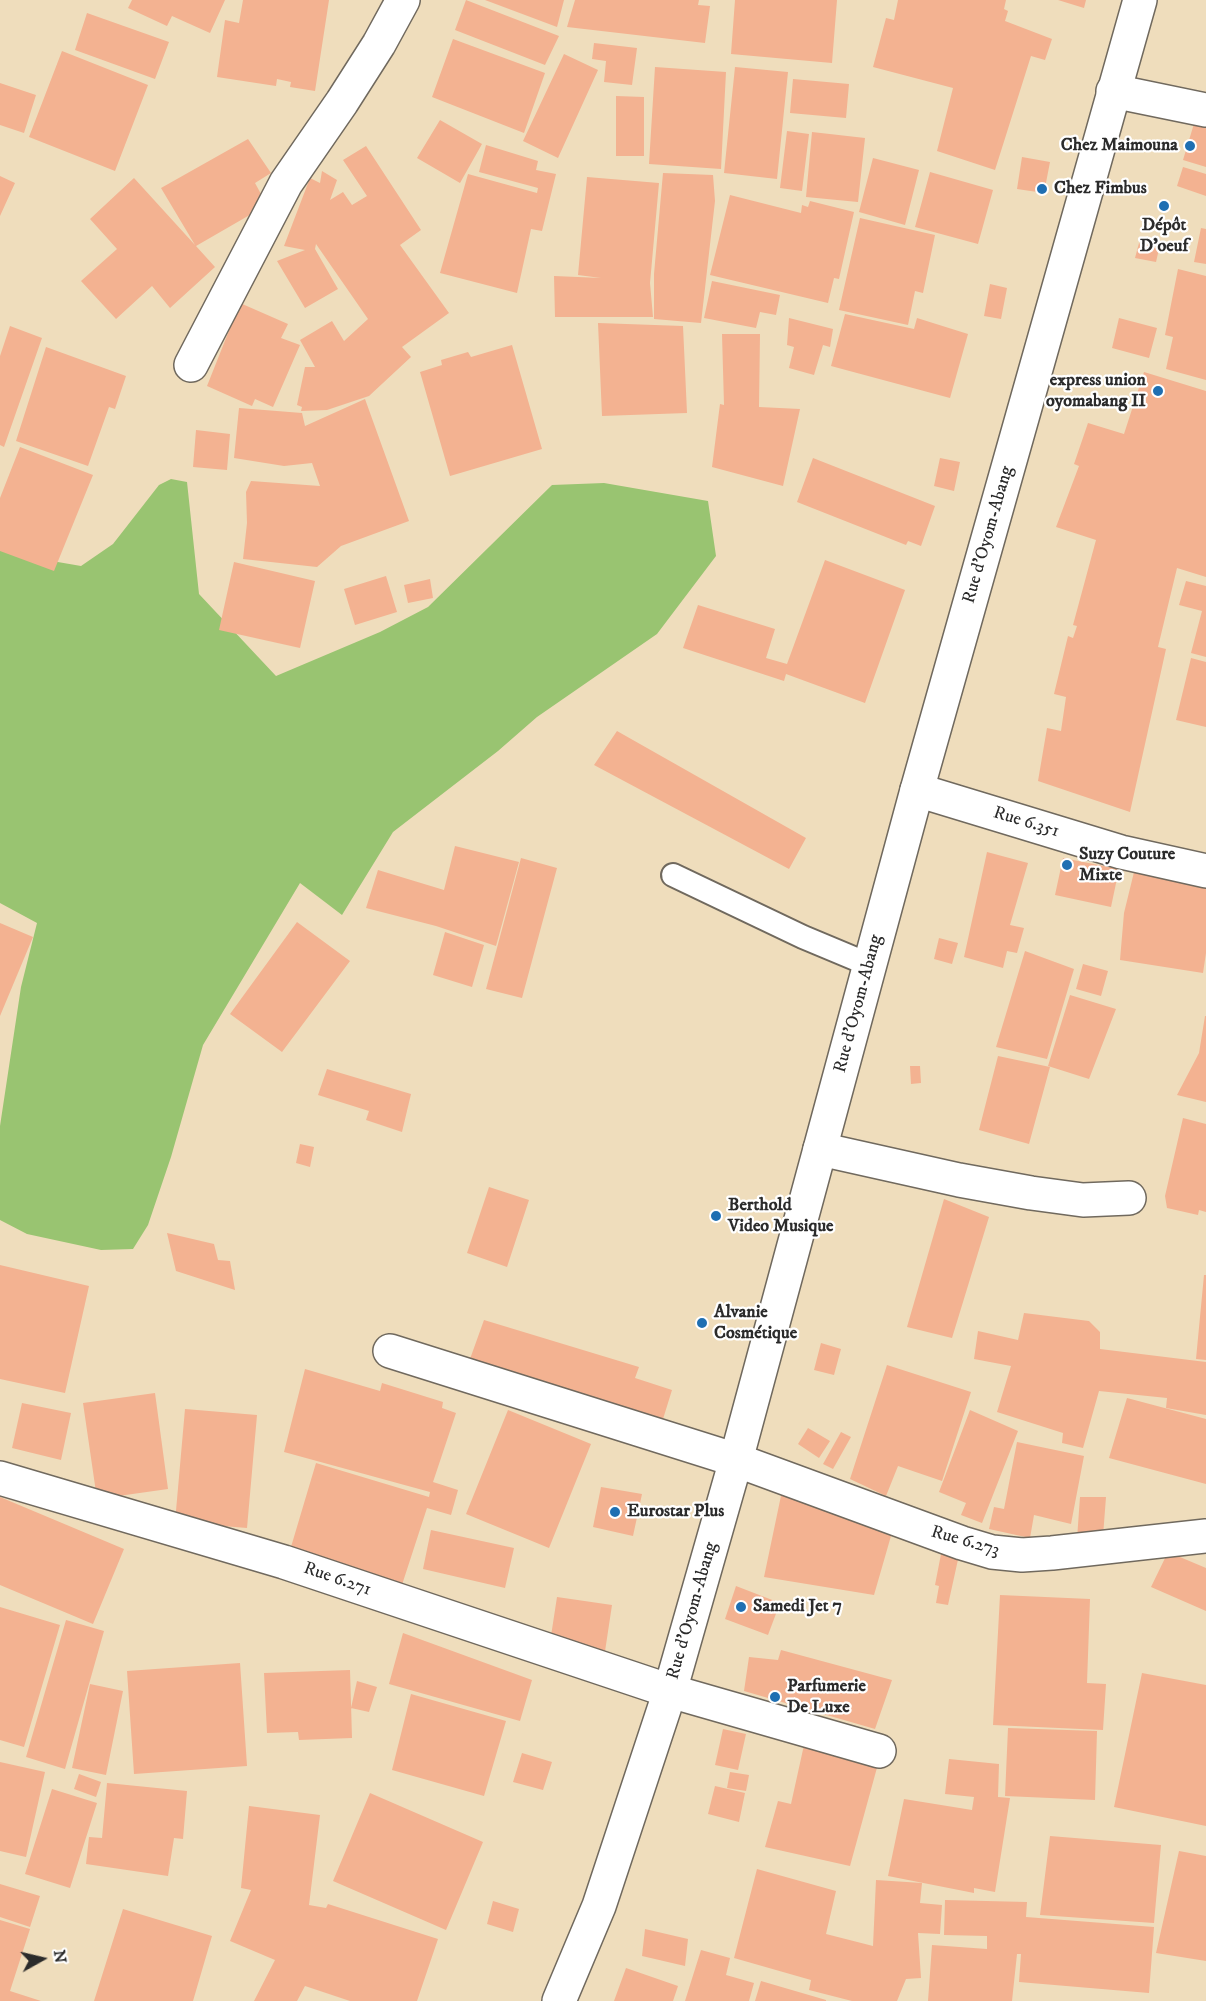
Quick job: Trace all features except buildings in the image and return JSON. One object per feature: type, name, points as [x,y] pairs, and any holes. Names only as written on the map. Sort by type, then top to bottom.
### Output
[{"type":"street","points":[[191,365],[286,183],[379,44],[403,0]]},
{"type":"street","name":"Rue d'Oyom-Abang","points":[[559,2001],[599,1906],[670,1691],[736,1460],[917,790],[1140,0]]},
{"type":"street","points":[[1113,91],[1206,110]]},
{"type":"street","name":"Rue 6.351","points":[[917,790],[1121,852],[1206,872]]},
{"type":"street","points":[[820,1149],[1031,1194],[1083,1200],[1129,1198]]},
{"type":"street","name":"Rue 6.273","points":[[390,1351],[736,1460],[952,1540],[992,1552],[1042,1554],[1206,1536]]},
{"type":"street","name":"Rue 6.271","points":[[0,1478],[284,1562],[670,1691],[879,1751]]},
{"type":"lane","points":[[673,875],[803,937],[870,965]]},
{"type":"green space","points":[[171,479],[187,482],[199,594],[276,676],[380,632],[428,607],[552,485],[604,483],[708,501],[716,556],[657,634],[537,717],[498,751],[393,832],[342,915],[300,883],[203,1045],[171,1157],[148,1225],[133,1249],[101,1250],[27,1234],[0,1220],[0,1126],[21,987],[37,923],[0,903],[0,540],[52,561],[81,566],[113,544],[159,485]]},
{"type":"place","name":"Chez Maimouna","points":[[1190,146]]},
{"type":"place","name":"Chez Fimbus","points":[[1042,189]]},
{"type":"place","name":"Dépôt D'oeuf","points":[[1164,206]]},
{"type":"place","name":"express union oyomabang II","points":[[1158,391]]},
{"type":"place","name":"Suzy Couture Mixte","points":[[1067,865]]},
{"type":"place","name":"Berthold Video Musique","points":[[716,1216]]},
{"type":"place","name":"Alvanie Cosmétique","points":[[702,1323]]},
{"type":"place","name":"Eurostar Plus","points":[[615,1512]]},
{"type":"place","name":"Samedi Jet 7","points":[[741,1607]]},
{"type":"place","name":"Parfumerie De Luxe","points":[[775,1697]]}]
